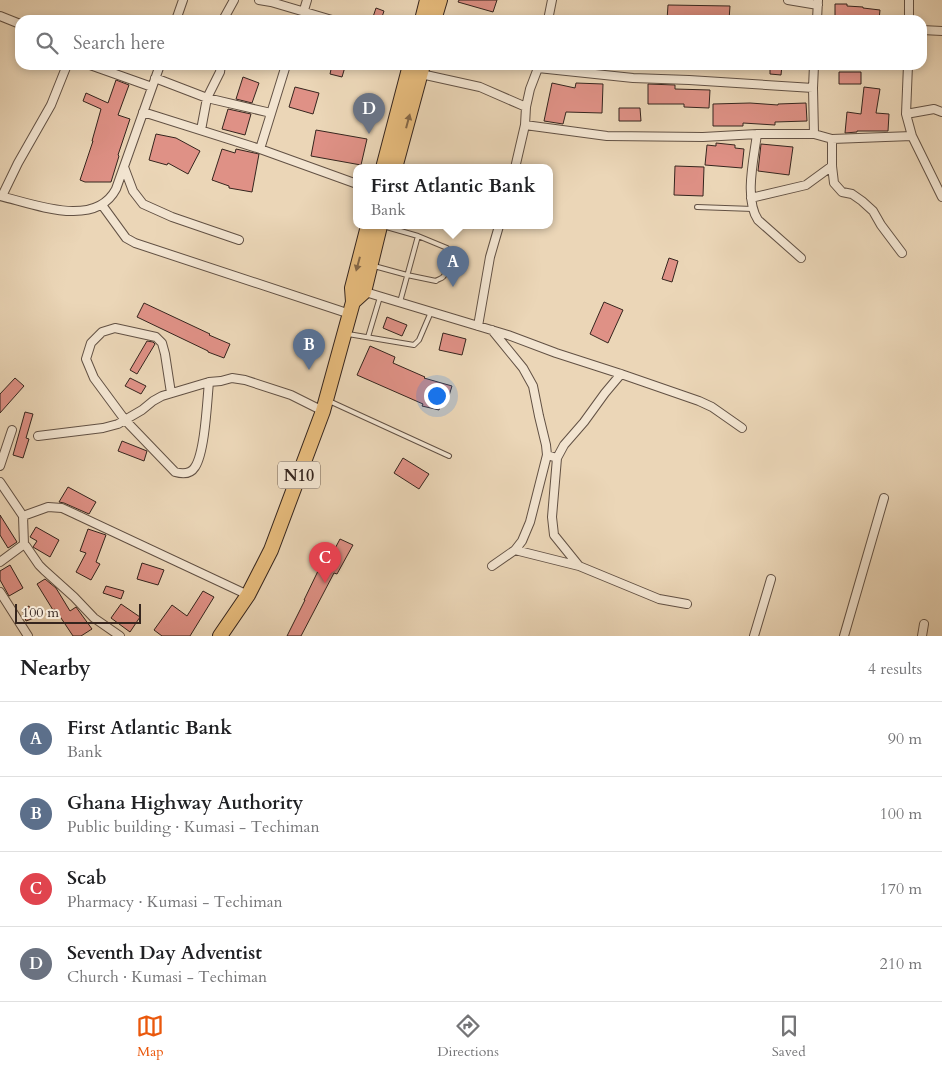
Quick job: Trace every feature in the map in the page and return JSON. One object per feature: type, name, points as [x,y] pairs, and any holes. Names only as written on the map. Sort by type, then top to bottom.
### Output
[{"type":"highway","points":[[427,12],[440,0]]},
{"type":"highway","points":[[384,164],[417,70]]},
{"type":"highway","points":[[396,164],[418,70]]},
{"type":"highway","points":[[358,290],[368,229]]},
{"type":"highway","points":[[352,308],[370,265],[379,229]]},
{"type":"highway","name":"N10","points":[[220,636],[248,595],[271,550],[325,406],[352,308]]},
{"type":"street","points":[[178,15],[183,0]]},
{"type":"street","points":[[226,15],[234,0]]},
{"type":"street","points":[[259,0],[316,15]]},
{"type":"street","points":[[303,15],[307,0]]},
{"type":"street","points":[[549,15],[552,0]]},
{"type":"street","points":[[788,0],[818,2],[817,15]]},
{"type":"street","points":[[909,0],[909,15]]},
{"type":"street","points":[[0,16],[15,22]]},
{"type":"street","points":[[927,30],[942,30]]},
{"type":"street","points":[[65,70],[51,105],[1,196],[69,212],[89,210],[102,205],[112,196],[158,70]]},
{"type":"street","points":[[103,70],[152,88]]},
{"type":"street","points":[[200,130],[206,98],[220,70]]},
{"type":"street","points":[[260,149],[284,70]]},
{"type":"street","points":[[425,70],[480,87],[526,107]]},
{"type":"street","points":[[516,164],[525,125],[530,89],[537,70]]},
{"type":"street","points":[[571,70],[634,78],[813,88]]},
{"type":"street","points":[[814,70],[814,134]]},
{"type":"street","points":[[908,70],[906,114],[912,136],[942,197]]},
{"type":"street","points":[[155,78],[206,98],[271,113]]},
{"type":"street","points":[[906,114],[934,109],[942,112]]},
{"type":"street","points":[[143,112],[260,149],[353,183]]},
{"type":"street","points":[[525,125],[607,136],[703,137],[757,134],[814,134],[832,139],[912,136]]},
{"type":"street","points":[[757,134],[750,192],[754,214],[758,220],[801,258]]},
{"type":"street","points":[[832,139],[834,183],[842,192],[852,194],[873,211],[880,225],[902,253]]},
{"type":"street","points":[[751,198],[806,185],[832,166]]},
{"type":"street","points":[[124,167],[133,190],[143,204],[172,217],[239,240]]},
{"type":"street","points":[[102,205],[126,238],[135,243],[352,308]]},
{"type":"street","points":[[478,326],[490,257],[497,229]]},
{"type":"street","points":[[358,290],[492,330],[699,401],[712,407],[742,428]]},
{"type":"street","points":[[172,393],[162,343],[156,337],[115,328],[102,332],[91,343],[86,359],[94,378],[125,420],[175,472],[183,474],[191,472],[196,467],[202,449],[209,382]]},
{"type":"street","points":[[492,330],[524,368],[533,386],[547,456],[530,522],[522,540],[515,550],[492,566]]},
{"type":"street","points":[[579,566],[554,535],[552,517],[557,458],[564,445],[622,374]]},
{"type":"street","points":[[38,436],[103,428],[118,424],[158,398],[209,382],[232,378],[246,380],[325,406]]},
{"type":"street","points":[[0,466],[12,430]]},
{"type":"street","points":[[547,456],[557,458]]},
{"type":"street","points":[[0,482],[23,516],[24,545],[39,565],[94,618],[120,636]]},
{"type":"street","points":[[844,636],[884,498]]},
{"type":"street","points":[[23,516],[48,507],[62,508],[248,595]]},
{"type":"street","points":[[0,562],[24,545]]},
{"type":"street","points":[[515,550],[579,566],[659,599],[687,604]]},
{"type":"street","points":[[754,636],[771,579]]},
{"type":"street","points":[[0,592],[28,636]]},
{"type":"street","points":[[922,636],[924,624]]},
{"type":"lane","points":[[697,208],[753,209]]},
{"type":"lane","points":[[370,265],[436,281],[444,276],[450,255],[447,248],[418,236],[391,229]]},
{"type":"lane","points":[[400,302],[418,236]]},
{"type":"lane","points":[[368,337],[380,297]]},
{"type":"lane","points":[[345,333],[414,345],[419,340],[431,312]]},
{"type":"lane","points":[[325,406],[448,456]]},
{"type":"building","points":[[459,0],[497,0],[493,12],[458,2]]},
{"type":"building","points":[[835,4],[847,4],[847,6],[880,10],[880,15],[835,15]]},
{"type":"building","points":[[668,5],[730,6],[729,15],[667,15]]},
{"type":"building","points":[[376,8],[384,11],[383,15],[374,15]]},
{"type":"building","points":[[331,70],[344,70],[342,77],[330,74]]},
{"type":"building","points":[[770,70],[782,70],[781,75],[770,74]]},
{"type":"building","points":[[839,72],[861,72],[861,84],[839,84]]},
{"type":"building","points":[[243,77],[259,83],[252,103],[236,99]]},
{"type":"building","points":[[116,80],[129,85],[118,115],[130,119],[119,156],[111,182],[85,182],[80,180],[101,109],[83,101],[86,93],[108,103]]},
{"type":"building","points":[[552,83],[575,88],[576,83],[603,84],[602,113],[566,112],[563,124],[544,121]]},
{"type":"building","points":[[648,84],[675,85],[675,89],[710,90],[709,108],[684,107],[684,104],[648,104]]},
{"type":"building","points":[[295,87],[319,93],[313,114],[289,107]]},
{"type":"building","points":[[864,87],[880,89],[876,113],[889,114],[888,131],[845,133],[847,112],[861,114]]},
{"type":"building","points":[[750,103],[778,105],[806,103],[807,121],[775,122],[775,125],[743,123],[743,126],[713,126],[713,104]]},
{"type":"building","points":[[619,108],[640,108],[641,121],[619,121]]},
{"type":"building","points":[[228,109],[251,114],[245,135],[222,129]]},
{"type":"building","points":[[316,130],[367,139],[361,164],[311,156]]},
{"type":"building","points":[[156,134],[176,138],[200,151],[188,174],[168,163],[167,165],[149,160]]},
{"type":"building","points":[[716,143],[735,145],[735,148],[744,149],[742,168],[705,165],[707,145],[716,146]]},
{"type":"building","points":[[761,144],[793,147],[789,175],[758,171]]},
{"type":"building","points":[[222,149],[235,153],[236,149],[259,154],[252,192],[229,188],[229,186],[212,180]]},
{"type":"building","points":[[675,166],[704,167],[703,196],[674,195]]},
{"type":"building","points":[[669,258],[678,261],[672,282],[662,279]]},
{"type":"building","points":[[604,302],[623,310],[608,343],[590,334]]},
{"type":"building","points":[[144,303],[230,344],[224,358],[137,317]]},
{"type":"building","points":[[387,317],[407,325],[402,336],[383,328]]},
{"type":"building","points":[[443,333],[466,339],[462,355],[439,350]]},
{"type":"building","points":[[147,341],[155,344],[137,374],[130,370]]},
{"type":"building","points":[[370,346],[395,357],[393,363],[424,378],[452,386],[448,399],[443,398],[439,410],[422,406],[423,404],[357,375]]},
{"type":"building","points":[[15,378],[24,386],[0,413],[0,394]]},
{"type":"building","points":[[130,378],[146,386],[141,394],[125,386]]},
{"type":"building","points":[[25,412],[33,414],[26,438],[29,439],[23,458],[13,455]]},
{"type":"building","points":[[122,441],[147,451],[144,461],[118,451]]},
{"type":"building","points":[[403,458],[429,474],[419,489],[394,473]]},
{"type":"building","points":[[68,487],[96,502],[89,514],[59,502]]},
{"type":"building","points":[[0,515],[17,542],[8,548],[0,535]]},
{"type":"building","points":[[36,527],[59,540],[50,557],[33,547],[37,541],[30,537]]},
{"type":"building","points":[[88,529],[106,535],[96,562],[100,564],[91,580],[76,572],[86,553],[80,551]]},
{"type":"building","points":[[340,539],[353,545],[337,574],[334,573],[301,636],[287,636],[318,571],[322,573]]},
{"type":"building","points":[[142,563],[164,570],[158,585],[137,579]]},
{"type":"building","points":[[10,565],[23,588],[9,596],[0,580],[0,571]]},
{"type":"building","points":[[45,579],[56,588],[70,611],[76,607],[92,629],[81,636],[73,636],[55,609],[53,610],[37,584]]},
{"type":"building","points":[[106,586],[124,591],[121,599],[103,593]]},
{"type":"building","points":[[203,591],[214,597],[190,636],[162,636],[154,630],[172,605],[187,616]]},
{"type":"building","points":[[121,604],[140,617],[130,632],[111,618]]},
{"type":"building","points":[[29,606],[34,618],[26,621],[22,609]]},
{"type":"place","name":"Seventh Day Adventist","points":[[369,134]]},
{"type":"place","name":"First Atlantic Bank","points":[[453,287]]},
{"type":"place","name":"Ghana Highway Authority","points":[[309,370]]},
{"type":"place","name":"Scab","points":[[325,583]]}]
